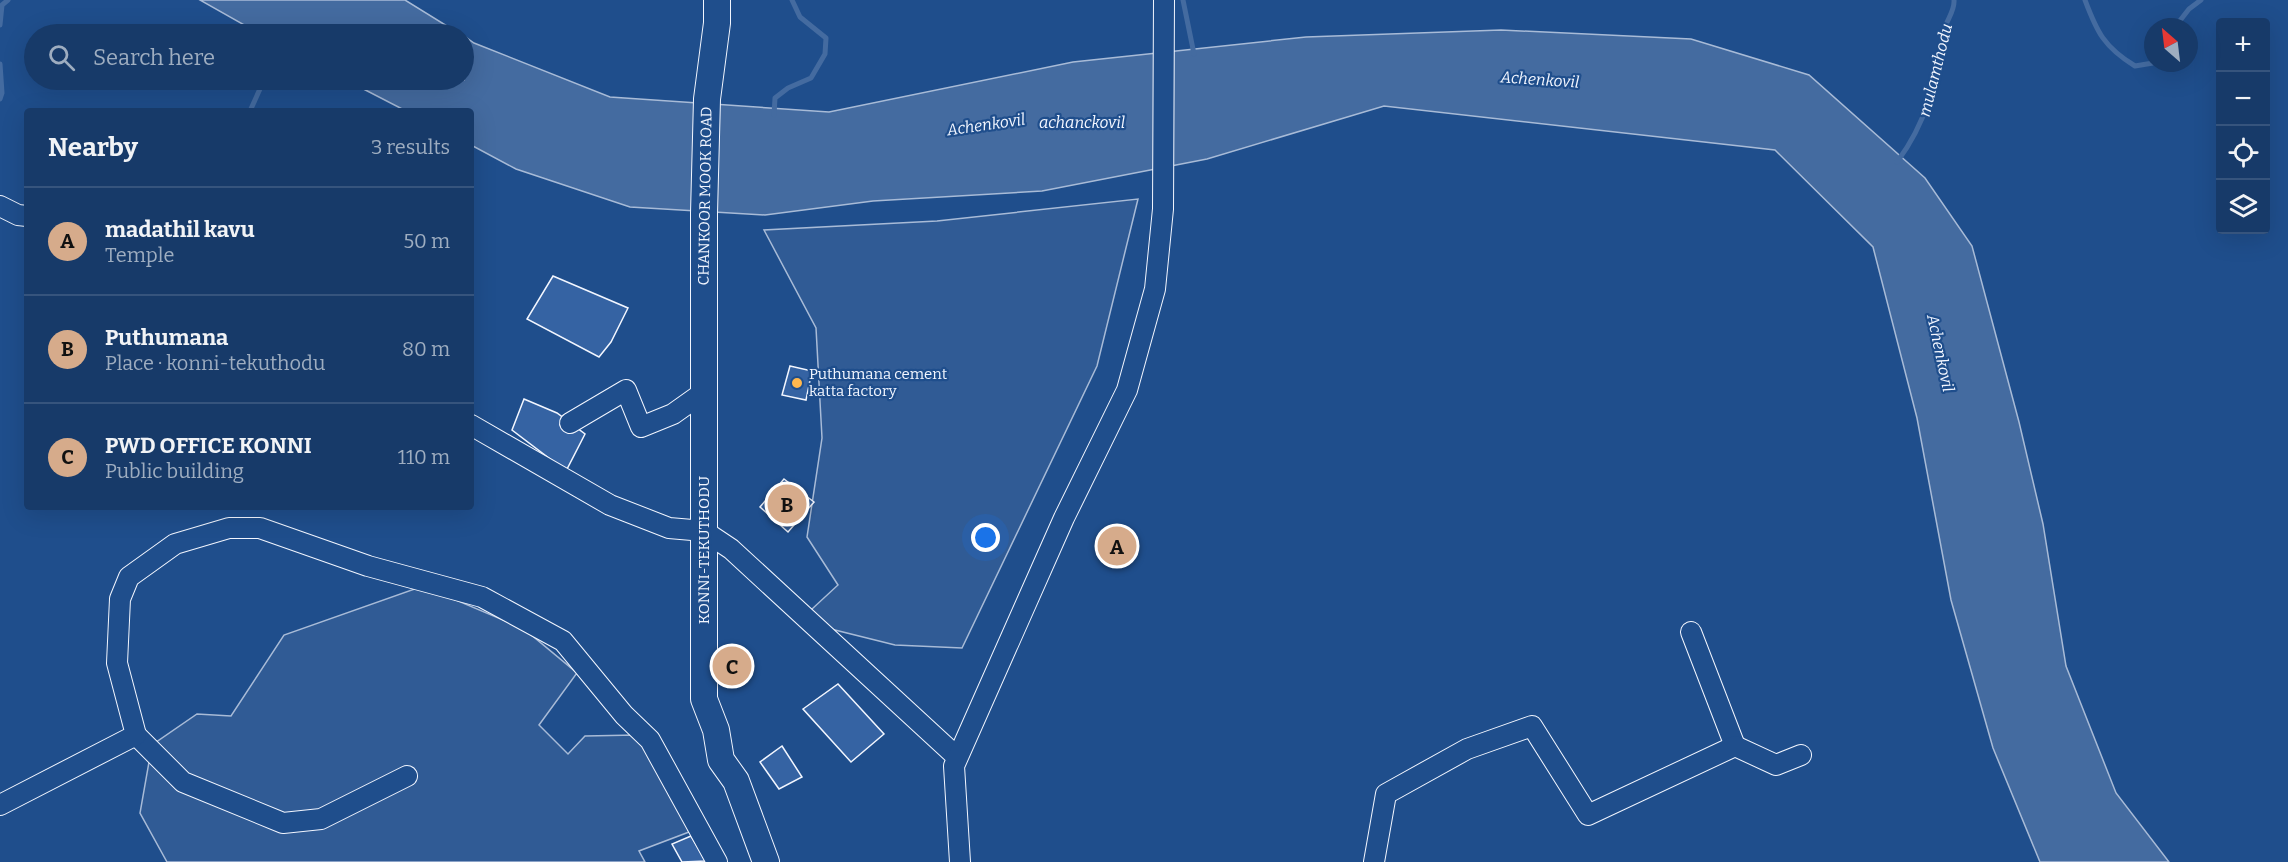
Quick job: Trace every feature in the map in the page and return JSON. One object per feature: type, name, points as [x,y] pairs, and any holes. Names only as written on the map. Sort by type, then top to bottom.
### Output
[{"type":"main road","name":"CHANKOOR MOOK ROAD","points":[[704,380],[707,99],[717,11]]},
{"type":"main road","name":"KONNI-TEKUTHODU","points":[[704,380],[704,699],[716,730],[722,760],[736,782],[766,862]]},
{"type":"street","points":[[960,862],[954,766],[1064,518],[1127,390],[1155,289],[1163,209],[1162,27],[1164,0]]},
{"type":"street","points":[[0,206],[24,216]]},
{"type":"street","points":[[570,423],[626,390],[641,427],[673,414],[704,380]]},
{"type":"street","points":[[474,427],[610,505],[669,528],[704,531],[731,549],[957,758]]},
{"type":"street","points":[[407,776],[321,819],[283,823],[183,782],[136,735],[117,663],[120,598],[129,577],[175,544],[229,528],[260,528],[368,566],[482,597],[563,641],[624,716],[650,740],[717,862]]},
{"type":"street","points":[[1691,632],[1734,746],[1776,765],[1801,755]]},
{"type":"street","points":[[1374,862],[1386,794],[1467,749],[1532,726],[1588,815],[1734,746]]},
{"type":"street","points":[[0,805],[136,735]]},
{"type":"shaded area","points":[[1138,199],[1097,366],[962,648],[895,645],[799,621],[838,585],[807,537],[822,438],[816,328],[764,230],[937,221]]},
{"type":"shaded area","points":[[423,586],[524,629],[577,673],[539,725],[568,754],[585,736],[636,735],[656,753],[689,832],[639,851],[645,862],[167,862],[140,813],[152,745],[197,714],[231,716],[284,635]]},
{"type":"water","points":[[200,0],[405,0],[444,24],[242,24]]},
{"type":"water","name":"achanckovil","points":[[1501,30],[1691,39],[1809,75],[1925,178],[1972,246],[2019,422],[2043,524],[2066,666],[2116,793],[2169,862],[2040,862],[1993,748],[1951,600],[1917,418],[1873,247],[1775,150],[1384,106],[1207,159],[1042,191],[873,201],[765,215],[630,207],[516,169],[474,147],[474,108],[400,108],[365,90],[474,90],[474,43],[610,97],[829,112],[1073,62],[1306,37]]},
{"type":"building","points":[[553,276],[628,308],[611,342],[599,357],[527,319]]},
{"type":"building","name":"Puthumana cement katta factory","points":[[790,366],[812,371],[806,400],[782,395]]},
{"type":"building","points":[[524,399],[557,413],[585,434],[566,471],[512,430]]},
{"type":"building","points":[[784,479],[814,502],[788,532],[760,507]]},
{"type":"building","points":[[838,684],[884,734],[851,762],[803,709]]},
{"type":"building","points":[[782,746],[802,777],[779,789],[760,762]]},
{"type":"building","points":[[691,836],[706,861],[682,862],[672,844]]},
{"type":"waterway","points":[[0,25],[2,5],[8,0]]},
{"type":"waterway","points":[[774,115],[775,98],[788,88],[811,78],[825,54],[826,38],[800,17],[792,0]]},
{"type":"waterway","points":[[1183,0],[1194,54]]},
{"type":"waterway","name":"mulamthodu","points":[[1897,162],[1924,115],[1944,31],[1954,0]]},
{"type":"waterway","name":"mulamthodu","points":[[2085,0],[2098,30],[2109,45],[2135,66],[2144,64]]},
{"type":"waterway","name":"mulamthodu","points":[[2182,18],[2201,0]]},
{"type":"waterway","points":[[0,64],[2,93],[0,99]]},
{"type":"waterway","points":[[251,108],[259,90]]},
{"type":"place","name":"Puthumana cement katta factory","points":[[797,383]]},
{"type":"place","name":"Puthumana","points":[[787,504]]},
{"type":"place","name":"madathil kavu","points":[[1117,546]]},
{"type":"place","name":"PWD OFFICE KONNI","points":[[732,666]]},
{"type":"water label","name":"Achenkovil","points":[[1540,79]]},
{"type":"water label","name":"Achenkovil","points":[[986,124]]},
{"type":"water label","name":"Achenkovil","points":[[1941,353]]}]
